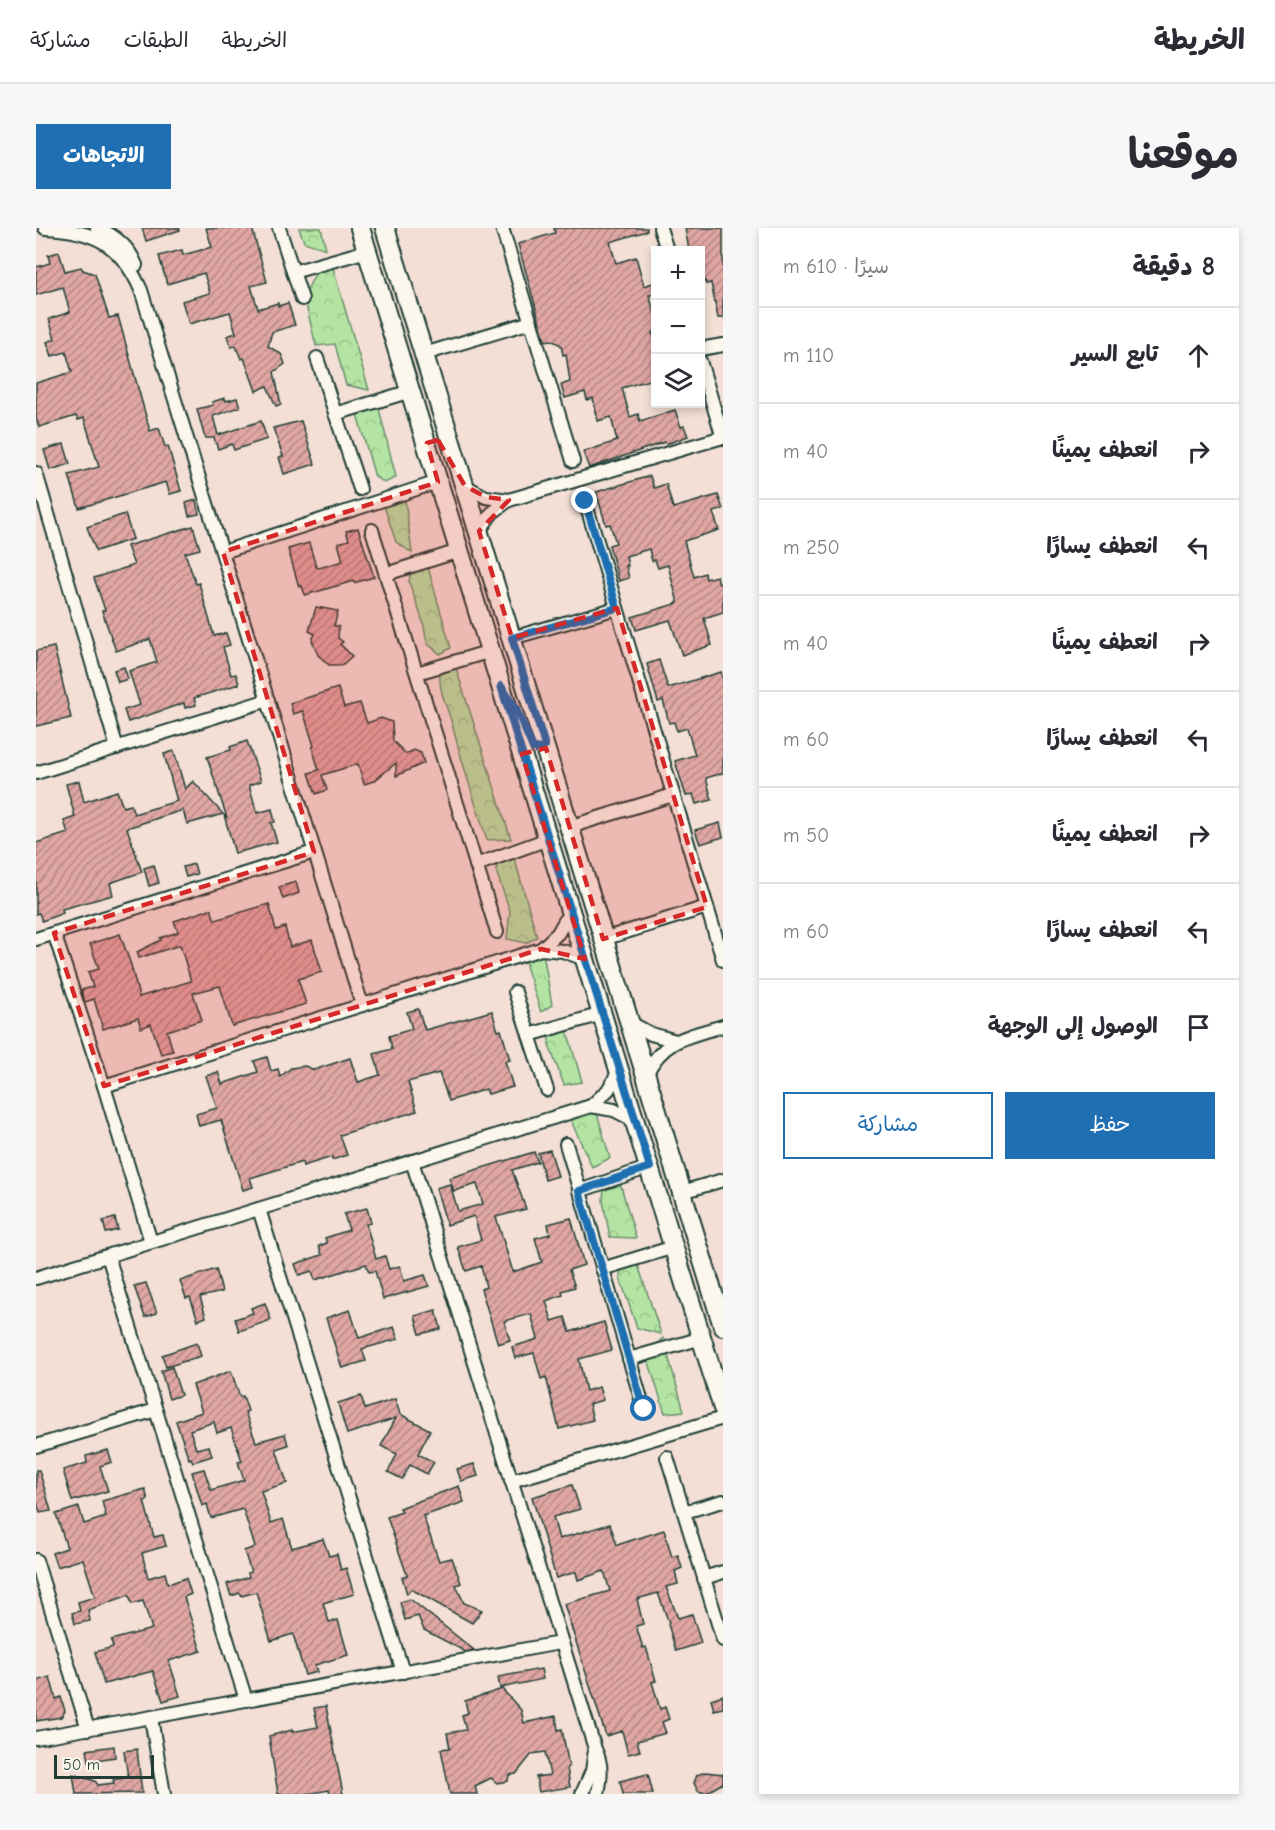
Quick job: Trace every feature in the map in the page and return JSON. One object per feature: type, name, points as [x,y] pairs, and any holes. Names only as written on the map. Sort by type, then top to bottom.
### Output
[{"type":"main road","points":[[360,228],[702,1338],[716,1361],[723,1408]]},
{"type":"main road","points":[[385,228],[723,1326]]},
{"type":"main road","points":[[427,443],[431,440],[438,440],[465,486]]},
{"type":"main road","points":[[501,686],[515,707],[533,748],[537,750],[545,746]]},
{"type":"street","points":[[36,230],[45,228],[82,232],[104,243],[131,267],[141,290],[362,1005]]},
{"type":"street","points":[[97,228],[126,248],[140,272],[141,290]]},
{"type":"street","points":[[279,228],[302,299]]},
{"type":"street","points":[[502,228],[573,461]]},
{"type":"street","points":[[660,228],[665,246]]},
{"type":"street","points":[[293,272],[367,251]]},
{"type":"street","points":[[424,354],[531,322]]},
{"type":"street","points":[[705,348],[723,345]]},
{"type":"street","points":[[317,358],[360,489]]},
{"type":"street","points":[[479,531],[492,513],[509,500],[723,437],[705,378]]},
{"type":"street","points":[[335,414],[411,391]]},
{"type":"street","points":[[36,473],[117,748]]},
{"type":"street","points":[[223,552],[438,482]]},
{"type":"street","points":[[465,486],[486,496],[509,500]]},
{"type":"street","points":[[585,501],[723,960]]},
{"type":"street","points":[[372,530],[497,932]]},
{"type":"street","points":[[386,574],[459,551]]},
{"type":"street","points":[[512,638],[617,608]]},
{"type":"street","points":[[417,673],[490,651]]},
{"type":"street","points":[[36,773],[268,700]]},
{"type":"street","points":[[569,827],[673,795]]},
{"type":"street","points":[[476,864],[548,839]]},
{"type":"street","points":[[36,939],[314,852]]},
{"type":"street","points":[[603,939],[707,907]]},
{"type":"street","points":[[541,949],[558,933],[570,912]]},
{"type":"street","points":[[54,933],[104,1086],[151,1242]]},
{"type":"street","points":[[104,1086],[541,949],[563,951],[585,959]]},
{"type":"street","points":[[515,992],[547,1090]]},
{"type":"street","points":[[529,1035],[602,1014]]},
{"type":"street","points":[[629,1022],[651,1034],[676,1041]]},
{"type":"street","points":[[646,1075],[655,1059],[676,1041],[723,1026]]},
{"type":"street","points":[[36,1278],[591,1106],[608,1090],[619,1071]]},
{"type":"street","points":[[591,1106],[614,1110],[635,1121]]},
{"type":"street","points":[[566,1144],[644,1409]]},
{"type":"street","points":[[412,1161],[560,1643],[602,1767],[598,1794]]},
{"type":"street","points":[[579,1191],[650,1167]]},
{"type":"street","points":[[682,1192],[723,1180]]},
{"type":"street","points":[[259,1209],[403,1672]]},
{"type":"street","points":[[602,1269],[674,1246]]},
{"type":"street","points":[[108,1256],[246,1700]]},
{"type":"street","points":[[629,1359],[702,1338]]},
{"type":"street","points":[[36,1446],[156,1410]]},
{"type":"street","points":[[511,1482],[723,1418]]},
{"type":"street","points":[[667,1457],[723,1640]]},
{"type":"street","points":[[684,1512],[723,1501]]},
{"type":"street","points":[[36,1560],[39,1578],[88,1729]]},
{"type":"street","points":[[704,1578],[723,1572]]},
{"type":"street","points":[[36,1738],[560,1643]]},
{"type":"street","points":[[151,1718],[164,1794]]},
{"type":"street","points":[[588,1794],[582,1794],[592,1771],[595,1749]]},
{"type":"highlighted area","points":[[438,440],[465,486],[486,497],[509,500],[479,531],[512,638],[617,608],[707,907],[603,939],[546,748],[522,754],[585,959],[541,949],[104,1086],[54,933],[314,852],[223,552],[438,482],[427,443]]},
{"type":"green space","points":[[299,228],[321,228],[326,249],[304,242]]},
{"type":"green space","points":[[330,258],[369,390],[346,385],[335,344],[316,346],[304,296],[314,276]]},
{"type":"green space","points":[[362,400],[377,401],[396,477],[385,483],[375,477],[357,414]]},
{"type":"green space","points":[[404,492],[412,553],[396,542],[383,503]]},
{"type":"green space","points":[[425,557],[451,648],[440,654],[427,643],[423,622],[409,582],[411,569]]},
{"type":"green space","points":[[453,659],[511,839],[487,840],[440,685],[440,671]]},
{"type":"green space","points":[[511,846],[537,937],[526,943],[507,939],[510,911],[496,871],[498,858]]},
{"type":"green space","points":[[541,941],[552,1005],[541,1012],[526,966],[527,952]]},
{"type":"green space","points":[[564,1020],[582,1082],[564,1085],[549,1045],[549,1031]]},
{"type":"green space","points":[[592,1096],[610,1158],[592,1167],[572,1123],[575,1108]]},
{"type":"green space","points":[[618,1176],[636,1238],[610,1237],[603,1201],[604,1188]]},
{"type":"green space","points":[[634,1253],[661,1334],[637,1328],[620,1278],[621,1265]]},
{"type":"green space","points":[[663,1338],[684,1411],[665,1413],[649,1363],[650,1350]]},
{"type":"building","points":[[142,228],[179,228],[180,230],[146,241]]},
{"type":"building","points":[[206,228],[252,228],[267,282],[251,286],[258,309],[278,303],[278,306],[288,303],[295,325],[272,332],[268,346],[281,354],[285,364],[274,372],[281,404],[276,406],[267,386],[256,391],[244,358],[241,359],[236,346],[231,347],[227,336],[236,333],[230,312],[189,324],[182,301],[210,293],[204,273],[167,284],[159,256],[182,250],[183,255],[212,247]]},
{"type":"building","points":[[554,228],[647,228],[647,231],[610,242],[616,263],[636,257],[644,286],[651,284],[651,295],[649,295],[651,301],[651,379],[622,388],[630,417],[638,414],[640,421],[675,410],[681,427],[684,426],[688,436],[589,468],[583,452],[617,441],[611,417],[598,421],[593,398],[587,400],[585,392],[565,398],[561,385],[570,382],[566,354],[563,355],[561,345],[551,340],[545,341],[518,244],[555,233]]},
{"type":"building","points":[[685,228],[723,228],[723,318],[718,318],[711,283],[706,284],[705,280],[705,246],[688,246]]},
{"type":"building","points":[[59,252],[65,271],[81,267],[95,274],[109,318],[118,316],[150,431],[159,428],[165,447],[168,446],[181,491],[170,494],[166,482],[79,508],[69,475],[99,467],[84,418],[78,420],[76,416],[39,427],[36,418],[36,383],[72,372],[66,352],[52,356],[47,342],[55,339],[49,319],[70,312],[63,287],[36,295],[36,267],[50,263],[48,255]]},
{"type":"building","points":[[225,398],[226,401],[237,398],[240,407],[213,416],[218,435],[261,421],[267,439],[234,450],[232,444],[218,449],[214,438],[206,438],[197,409],[213,405],[212,402]]},
{"type":"building","points":[[301,421],[315,464],[284,474],[279,457],[283,456],[273,428]]},
{"type":"building","points":[[64,444],[70,464],[50,470],[44,450]]},
{"type":"building","points":[[650,476],[654,488],[666,484],[673,508],[718,495],[723,509],[713,512],[719,530],[684,541],[694,577],[705,573],[706,579],[717,576],[719,584],[723,582],[723,612],[704,618],[712,645],[682,655],[670,620],[636,630],[632,617],[678,603],[668,565],[658,568],[655,560],[652,561],[649,549],[626,556],[629,578],[619,581],[609,545],[616,543],[610,524],[606,525],[596,492]]},
{"type":"building","points":[[196,500],[199,514],[189,516],[186,503]]},
{"type":"building","points":[[125,514],[133,539],[96,551],[87,527]]},
{"type":"building","points":[[193,526],[200,549],[185,553],[196,584],[199,583],[214,636],[226,633],[230,645],[223,647],[231,675],[236,674],[239,684],[194,698],[196,705],[185,708],[184,703],[128,722],[124,710],[140,705],[129,671],[157,662],[150,639],[116,651],[102,611],[105,610],[94,578],[134,565],[127,546]]},
{"type":"building","points":[[358,528],[374,577],[305,595],[302,586],[299,587],[288,549],[309,543],[316,567],[319,568],[343,561],[338,543],[349,540],[346,531]]},
{"type":"building","points":[[316,607],[338,611],[334,626],[339,626],[338,638],[343,642],[340,644],[352,656],[342,665],[329,665],[318,655],[312,640],[315,634],[309,631]]},
{"type":"building","points":[[54,647],[71,718],[36,726],[36,651]]},
{"type":"building","points":[[659,660],[668,688],[721,672],[723,679],[723,773],[706,778],[712,800],[696,804],[693,794],[686,796],[675,761],[695,755],[687,728],[677,731],[674,722],[669,723],[663,700],[658,702],[647,664]]},
{"type":"building","points":[[124,667],[128,679],[118,682],[114,670]]},
{"type":"building","points":[[338,688],[344,707],[360,703],[367,723],[381,718],[392,722],[393,741],[406,754],[414,750],[421,753],[424,763],[396,776],[396,763],[374,781],[364,784],[358,764],[322,775],[327,790],[316,794],[309,773],[319,770],[312,747],[314,746],[303,711],[293,714],[290,703]]},
{"type":"building","points":[[247,741],[261,781],[249,785],[257,813],[272,809],[275,822],[271,823],[277,842],[235,853],[224,815],[227,818],[207,757],[231,750],[230,747]]},
{"type":"building","points":[[174,751],[185,789],[193,781],[223,814],[187,824],[183,810],[127,828],[142,872],[110,883],[113,895],[62,909],[63,913],[42,921],[39,913],[36,914],[36,843],[68,833],[64,821],[75,817],[66,784],[79,781],[84,802],[117,791],[123,807],[131,805],[134,814],[177,801],[164,754]]},
{"type":"building","points":[[720,823],[723,837],[700,844],[695,830]]},
{"type":"building","points":[[194,864],[197,874],[186,877],[183,867]]},
{"type":"building","points":[[154,865],[159,883],[149,886],[144,868]]},
{"type":"building","points":[[296,882],[299,893],[283,899],[279,887]]},
{"type":"building","points":[[269,904],[276,930],[285,927],[290,947],[312,940],[322,972],[298,979],[306,1004],[232,1026],[220,986],[193,993],[202,1020],[167,1031],[173,1051],[161,1054],[151,1024],[141,1028],[138,1018],[103,1029],[94,999],[85,1002],[81,990],[93,987],[88,972],[99,969],[90,944],[120,934],[139,997],[191,981],[180,945],[139,958],[137,952],[161,940],[160,938],[178,932],[174,921],[211,909],[215,920]]},
{"type":"building","points":[[418,1009],[425,1030],[492,1011],[498,1031],[501,1030],[510,1060],[505,1061],[513,1087],[488,1094],[486,1089],[449,1101],[439,1073],[408,1082],[417,1111],[340,1135],[347,1155],[303,1166],[302,1162],[250,1178],[253,1187],[243,1190],[221,1120],[199,1126],[196,1114],[217,1108],[206,1076],[218,1072],[222,1084],[258,1072],[254,1061],[267,1057],[271,1071],[278,1069],[280,1077],[291,1068],[305,1066],[314,1070],[350,1058],[358,1082],[380,1075],[374,1054],[392,1049],[389,1036],[412,1029],[407,1012]]},
{"type":"building","points":[[550,1150],[558,1176],[545,1180],[538,1153]]},
{"type":"building","points":[[534,1152],[538,1162],[512,1170],[526,1209],[496,1217],[513,1272],[542,1262],[535,1238],[550,1234],[548,1224],[571,1218],[584,1265],[569,1270],[575,1287],[562,1291],[563,1295],[546,1301],[552,1321],[565,1317],[570,1332],[604,1322],[612,1350],[579,1359],[586,1391],[599,1387],[603,1400],[589,1404],[593,1420],[559,1429],[546,1377],[541,1379],[534,1353],[515,1358],[512,1347],[538,1339],[531,1314],[504,1321],[510,1340],[498,1344],[481,1289],[486,1287],[481,1266],[466,1271],[458,1247],[481,1240],[474,1216],[447,1225],[436,1188],[450,1184],[458,1211],[483,1204],[477,1184],[454,1191],[449,1178]]},
{"type":"building","points":[[367,1208],[371,1223],[366,1224],[376,1259],[385,1256],[389,1269],[400,1266],[404,1281],[425,1275],[429,1286],[383,1299],[375,1271],[369,1272],[366,1264],[315,1280],[312,1271],[299,1275],[295,1264],[322,1255],[319,1246],[327,1243],[325,1238],[349,1230],[344,1214]]},
{"type":"building","points":[[115,1218],[118,1230],[106,1233],[103,1221]]},
{"type":"building","points":[[216,1269],[222,1292],[200,1297],[206,1317],[198,1320],[190,1297],[186,1298],[180,1281]]},
{"type":"building","points":[[146,1283],[157,1313],[145,1317],[134,1286]]},
{"type":"building","points":[[265,1303],[271,1320],[239,1331],[235,1319],[253,1313],[251,1308]]},
{"type":"building","points":[[350,1310],[359,1338],[394,1327],[398,1339],[362,1349],[366,1361],[342,1368],[326,1318]]},
{"type":"building","points":[[436,1310],[441,1329],[420,1334],[415,1316]]},
{"type":"building","points":[[197,1343],[201,1356],[166,1367],[162,1355]]},
{"type":"building","points":[[172,1367],[181,1395],[169,1399],[161,1371]]},
{"type":"building","points":[[231,1371],[240,1397],[243,1396],[248,1411],[245,1412],[256,1442],[285,1434],[288,1445],[276,1449],[287,1483],[261,1491],[271,1523],[283,1519],[292,1548],[323,1539],[329,1556],[337,1554],[341,1570],[346,1568],[354,1594],[323,1603],[329,1622],[338,1620],[348,1655],[315,1665],[317,1672],[305,1675],[293,1634],[271,1641],[256,1592],[231,1596],[227,1584],[249,1577],[248,1573],[251,1572],[244,1551],[255,1547],[243,1509],[211,1518],[207,1504],[202,1506],[192,1472],[204,1469],[211,1490],[244,1480],[238,1462],[242,1461],[231,1428],[217,1433],[214,1422],[190,1430],[196,1449],[209,1446],[212,1456],[193,1462],[191,1458],[189,1459],[176,1421],[202,1412],[193,1385]]},
{"type":"building","points":[[361,1396],[365,1409],[395,1399],[400,1414],[430,1430],[418,1454],[434,1462],[427,1474],[410,1465],[402,1479],[388,1472],[397,1454],[381,1446],[396,1418],[347,1434],[338,1403]]},
{"type":"building","points":[[108,1450],[112,1462],[100,1466],[108,1491],[72,1501],[63,1470],[87,1463],[86,1456]]},
{"type":"building","points":[[474,1464],[478,1476],[461,1481],[457,1469]]},
{"type":"building","points":[[36,1470],[39,1470],[51,1511],[40,1513],[36,1499]]},
{"type":"building","points":[[572,1485],[580,1509],[553,1517],[559,1539],[610,1524],[617,1545],[664,1530],[672,1557],[678,1555],[682,1568],[675,1571],[678,1584],[666,1587],[678,1618],[692,1614],[701,1643],[676,1651],[658,1593],[637,1599],[643,1624],[636,1626],[643,1648],[646,1647],[656,1681],[652,1682],[660,1709],[665,1707],[669,1719],[662,1722],[666,1733],[637,1741],[640,1751],[628,1754],[622,1731],[606,1736],[564,1604],[610,1591],[604,1571],[578,1580],[576,1572],[556,1578],[532,1497]]},
{"type":"building","points":[[459,1486],[464,1502],[423,1516],[439,1561],[452,1558],[461,1583],[456,1585],[464,1603],[482,1610],[472,1623],[411,1589],[407,1594],[402,1577],[407,1575],[387,1517],[402,1512],[400,1508]]},
{"type":"building","points":[[145,1489],[148,1500],[144,1501],[154,1537],[163,1535],[166,1546],[142,1553],[148,1578],[165,1573],[168,1584],[186,1578],[191,1594],[184,1597],[201,1651],[169,1661],[180,1696],[163,1701],[153,1671],[104,1684],[95,1652],[113,1647],[111,1640],[152,1629],[143,1601],[132,1604],[129,1595],[88,1610],[90,1621],[75,1624],[72,1613],[80,1611],[78,1602],[95,1597],[83,1559],[57,1567],[52,1553],[67,1548],[56,1514],[79,1507],[84,1524],[106,1517],[102,1501]]},
{"type":"building","points":[[410,1599],[474,1650],[466,1652],[424,1630],[418,1616],[405,1620],[400,1602]]},
{"type":"building","points":[[541,1669],[543,1679],[500,1688],[498,1677]]},
{"type":"building","points":[[50,1677],[56,1699],[61,1697],[65,1711],[61,1717],[36,1721],[36,1681]]},
{"type":"building","points":[[502,1689],[521,1710],[524,1723],[556,1716],[558,1730],[562,1729],[570,1787],[539,1792],[536,1777],[550,1775],[545,1752],[532,1754],[516,1774],[509,1775],[508,1781],[497,1783],[491,1778],[475,1786],[477,1794],[450,1794],[441,1749],[450,1748],[447,1733],[466,1730],[462,1715],[468,1713],[465,1701]]},
{"type":"building","points":[[723,1695],[723,1708],[714,1710],[711,1699]]},
{"type":"building","points":[[326,1706],[343,1794],[330,1794],[329,1790],[307,1794],[278,1794],[269,1736],[318,1727],[314,1708]]},
{"type":"building","points":[[114,1746],[115,1757],[89,1761],[87,1750]]},
{"type":"building","points":[[137,1749],[142,1793],[76,1794],[73,1774],[95,1781],[98,1785],[114,1783],[113,1780],[128,1777],[124,1751]]},
{"type":"building","points":[[705,1772],[723,1774],[723,1783],[706,1793],[698,1791],[694,1783],[697,1775]]},
{"type":"building","points":[[648,1774],[653,1794],[623,1794],[620,1781]]},
{"type":"route","points":[[585,501],[617,608],[512,638],[545,746],[542,749],[537,750],[531,745],[515,707],[501,686],[650,1167],[579,1191],[644,1409]]}]
